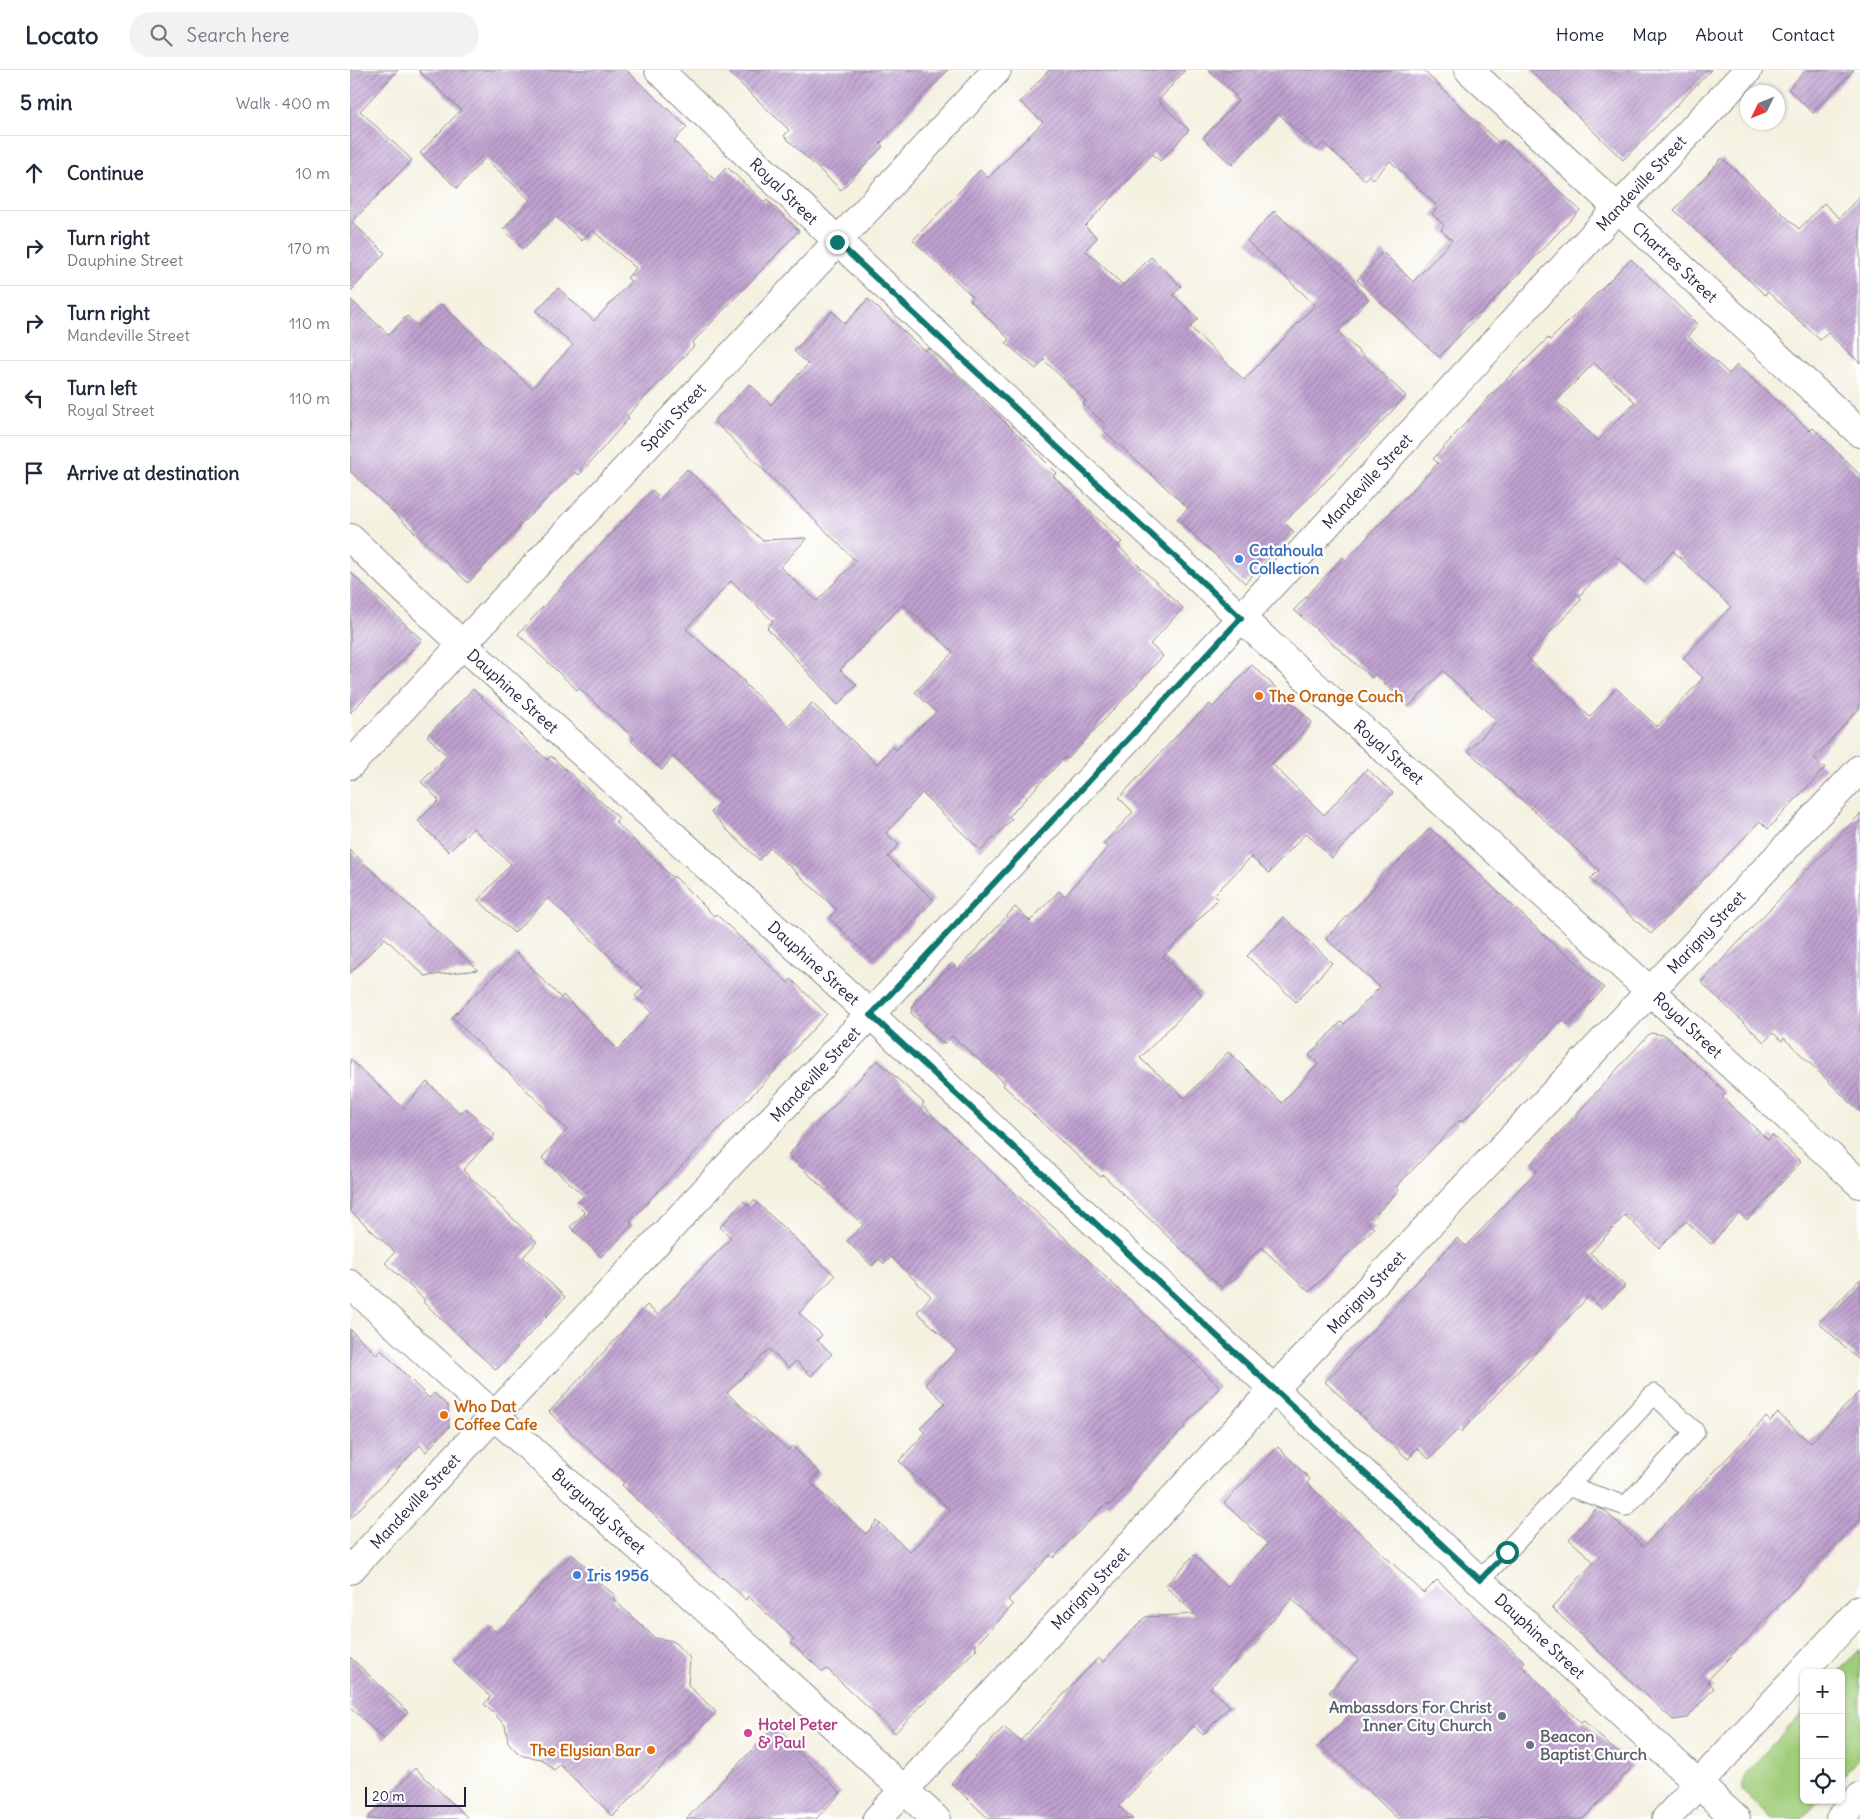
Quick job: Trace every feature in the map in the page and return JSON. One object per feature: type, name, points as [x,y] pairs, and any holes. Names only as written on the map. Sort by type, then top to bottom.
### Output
[{"type":"street","name":"Royal Street","points":[[659,70],[837,242],[1241,618],[1651,990],[1860,1184]]},
{"type":"street","name":"Spain Street","points":[[350,765],[461,643],[997,70]]},
{"type":"street","name":"Chartres Street","points":[[1468,70],[1860,433]]},
{"type":"street","name":"Mandeville Street","points":[[350,1570],[871,1015],[1748,70]]},
{"type":"street","name":"Dauphine Street","points":[[350,538],[461,643],[871,1015],[1736,1819]]},
{"type":"street","name":"Marigny Street","points":[[877,1819],[1274,1389],[1860,769]]},
{"type":"street","name":"Burgundy Street","points":[[350,1284],[936,1819]]},
{"type":"street","points":[[1666,1819],[1860,1609]]},
{"type":"street","points":[[1840,1819],[1860,1798]]},
{"type":"lane","points":[[1480,1580],[1570,1487],[1654,1394],[1695,1432],[1626,1506],[1570,1487]]},
{"type":"green space","points":[[1860,1649],[1860,1757],[1845,1773],[1845,1669],[1842,1669]]},
{"type":"green space","points":[[1800,1714],[1800,1804],[1816,1804],[1802,1819],[1772,1819],[1741,1790],[1747,1772]]},
{"type":"building","points":[[350,70],[398,70],[360,111],[412,160],[352,222],[385,253],[350,292]]},
{"type":"building","points":[[418,70],[626,70],[687,127],[674,141],[715,180],[727,167],[765,203],[767,200],[799,231],[692,343],[694,346],[627,416],[629,418],[579,475],[575,472],[518,527],[520,528],[468,583],[350,471],[350,299],[389,335],[407,316],[418,326],[441,304],[532,388],[573,345],[536,311],[558,288],[594,321],[631,281],[627,278],[636,268],[592,230],[582,241],[555,216],[523,249],[503,229],[530,200],[485,158],[457,188],[420,153],[461,110]]},
{"type":"building","points":[[726,70],[948,70],[880,143],[883,146],[841,190],[784,136],[789,130]]},
{"type":"building","points":[[1049,70],[1185,70],[1158,101],[1189,130],[1160,161],[1153,154],[1085,226],[1097,238],[1085,250],[1123,285],[1151,257],[1181,286],[1173,295],[1198,318],[1190,327],[1244,380],[1315,305],[1247,241],[1274,211],[1369,299],[1338,332],[1406,396],[1332,475],[1284,522],[1294,532],[1245,583],[1177,519],[1188,508],[1102,429],[1106,425],[1083,404],[1086,401],[1044,360],[1036,369],[1006,343],[1009,339],[970,300],[973,297],[913,240],[980,170],[988,178],[1043,122],[1020,102]]},
{"type":"building","points":[[1208,70],[1423,70],[1500,144],[1504,140],[1580,210],[1439,357],[1357,280],[1383,252],[1413,282],[1452,240],[1441,230],[1444,225],[1432,214],[1438,207],[1390,161],[1373,179],[1369,175],[1365,180],[1323,143],[1317,150],[1279,114],[1232,165],[1203,138],[1238,101],[1235,98],[1236,96]]},
{"type":"building","points":[[1530,70],[1711,70],[1623,160]]},
{"type":"building","points":[[1806,70],[1854,70],[1813,113],[1788,89]]},
{"type":"building","points":[[1722,158],[1799,229],[1824,203],[1839,218],[1860,196],[1860,363],[1828,333],[1820,340],[1768,292],[1765,295],[1674,210]]},
{"type":"building","points":[[1631,259],[1698,325],[1688,336],[1729,374],[1737,365],[1810,431],[1813,428],[1860,475],[1860,708],[1814,758],[1825,768],[1768,829],[1760,821],[1651,934],[1590,879],[1599,870],[1468,751],[1497,721],[1443,671],[1409,707],[1375,674],[1372,678],[1294,610],[1343,557],[1346,560],[1438,463],[1433,459],[1489,397],[1548,338],[1550,340]],"holes":[[[1594,363],[1635,402],[1598,441],[1556,401]],[[1673,551],[1731,607],[1683,658],[1703,678],[1657,727],[1616,688],[1590,717],[1527,657],[1582,599],[1579,596],[1616,556],[1644,582]]]},
{"type":"building","points":[[868,299],[925,351],[928,348],[1057,473],[1053,476],[1122,542],[1118,546],[1183,608],[1150,644],[1163,656],[1068,759],[1065,757],[1009,816],[1012,819],[981,851],[922,793],[886,833],[899,845],[888,857],[934,900],[875,962],[829,918],[837,910],[770,848],[759,860],[728,831],[711,812],[720,802],[673,757],[662,770],[631,741],[634,738],[579,688],[577,690],[518,634],[652,490],[661,498],[687,469],[762,540],[807,538],[780,567],[817,601],[856,561],[714,421],[750,384],[771,405],[808,364],[794,351],[832,311],[845,324]],"holes":[[[731,581],[773,621],[767,628],[838,705],[857,685],[840,670],[903,604],[953,652],[915,692],[936,712],[896,750],[893,747],[877,764],[812,703],[788,726],[745,682],[686,629]]]},
{"type":"building","points":[[350,572],[422,640],[350,713]]},
{"type":"building","points":[[1252,665],[1312,722],[1272,764],[1324,815],[1367,769],[1393,793],[1332,858],[1306,833],[1269,873],[1251,857],[1214,895],[1218,899],[1163,957],[1202,995],[1140,1058],[1185,1098],[1228,1052],[1282,1103],[1318,1064],[1309,1055],[1341,1022],[1344,1024],[1380,987],[1326,939],[1430,828],[1563,953],[1565,952],[1604,988],[1569,1026],[1563,1020],[1462,1122],[1460,1120],[1396,1187],[1399,1190],[1368,1223],[1374,1228],[1309,1292],[1261,1247],[1221,1287],[1103,1175],[1101,1177],[1063,1143],[1003,1085],[1005,1083],[952,1036],[944,1044],[911,1013],[914,1002],[952,963],[958,969],[1015,907],[1030,921],[1059,891],[1065,896],[1108,847],[1103,844],[1133,812],[1119,798],[1181,731],[1210,704],[1213,707]]},
{"type":"building","points":[[473,689],[547,760],[551,756],[619,818],[615,822],[714,916],[716,914],[788,983],[791,979],[827,1014],[760,1087],[667,1181],[630,1222],[633,1225],[601,1257],[570,1227],[585,1213],[576,1204],[584,1196],[542,1158],[567,1130],[452,1017],[517,953],[561,998],[563,995],[618,1050],[652,1012],[635,996],[643,988],[548,898],[514,933],[478,900],[511,864],[473,828],[449,852],[418,821],[439,800],[421,782],[447,756],[427,736]]},
{"type":"building","points":[[1860,814],[1860,1112],[1784,1038],[1782,1041],[1773,1033],[1764,1042],[1701,982]]},
{"type":"building","points":[[350,850],[478,970],[425,976],[385,938],[350,973]]},
{"type":"building","points":[[1284,917],[1332,963],[1296,1002],[1247,956]]},
{"type":"building","points":[[1650,1033],[1665,1035],[1726,1093],[1722,1097],[1768,1140],[1772,1135],[1801,1162],[1747,1220],[1739,1213],[1711,1244],[1686,1221],[1659,1248],[1625,1215],[1590,1253],[1625,1286],[1602,1309],[1589,1296],[1461,1432],[1458,1429],[1429,1459],[1417,1448],[1408,1459],[1325,1382],[1457,1238],[1466,1246],[1537,1170],[1531,1164]]},
{"type":"building","points":[[350,1059],[403,1108],[427,1082],[460,1113],[466,1108],[495,1135],[463,1170],[537,1242],[523,1257],[565,1297],[496,1370],[423,1302],[425,1300],[385,1263],[395,1252],[350,1211]]},
{"type":"building","points":[[877,1060],[924,1103],[922,1105],[987,1168],[1064,1237],[1220,1387],[1185,1427],[1110,1505],[1107,1503],[1053,1558],[1050,1555],[1008,1600],[1013,1605],[975,1646],[977,1648],[895,1733],[827,1669],[823,1672],[791,1643],[794,1639],[748,1596],[746,1600],[722,1579],[622,1485],[624,1482],[549,1412],[647,1305],[658,1315],[731,1238],[720,1227],[744,1201],[749,1206],[754,1200],[835,1276],[799,1313],[822,1335],[817,1340],[832,1354],[811,1376],[796,1361],[789,1368],[769,1349],[727,1393],[788,1450],[792,1446],[820,1473],[811,1483],[866,1534],[877,1521],[910,1552],[950,1510],[899,1461],[925,1433],[920,1428],[945,1403],[925,1384],[957,1350],[917,1312],[931,1296],[891,1257],[884,1264],[879,1259],[872,1266],[847,1241],[863,1225],[788,1155]]},
{"type":"building","points":[[1860,1279],[1860,1361],[1819,1323]]},
{"type":"building","points":[[350,1329],[377,1355],[381,1350],[429,1398],[434,1393],[448,1406],[449,1427],[426,1452],[420,1445],[350,1519]]},
{"type":"building","points":[[1860,1391],[1860,1520],[1707,1681],[1714,1688],[1687,1718],[1673,1720],[1552,1608],[1594,1562],[1569,1539],[1597,1508],[1604,1510],[1643,1547],[1766,1417],[1770,1421],[1778,1413],[1810,1443]]},
{"type":"building","points":[[1278,1447],[1310,1479],[1307,1483],[1424,1593],[1437,1580],[1525,1662],[1522,1666],[1581,1723],[1584,1721],[1632,1767],[1583,1819],[1398,1819],[1320,1745],[1351,1713],[1329,1692],[1359,1660],[1292,1599],[1210,1688],[1230,1706],[1203,1735],[1194,1726],[1119,1806],[1133,1819],[989,1819],[951,1783],[1004,1727],[1020,1741],[1098,1658],[1103,1662],[1145,1617],[1195,1614],[1165,1586],[1194,1555],[1227,1587],[1268,1544],[1224,1503]]},
{"type":"building","points":[[572,1554],[597,1577],[595,1579],[616,1596],[613,1599],[655,1638],[673,1641],[690,1658],[688,1685],[716,1712],[613,1816],[560,1765],[554,1770],[542,1759],[523,1756],[516,1751],[508,1742],[505,1725],[484,1704],[491,1697],[453,1662],[489,1625],[497,1633]]},
{"type":"building","points":[[350,1657],[408,1712],[384,1739],[350,1707]]},
{"type":"building","points":[[773,1728],[841,1793],[816,1819],[686,1819]]},
{"type":"building","points":[[415,1768],[469,1819],[367,1819]]},
{"type":"place","name":"Catahoula Collection","points":[[1239,559]]},
{"type":"place","name":"The Orange Couch","points":[[1259,696]]},
{"type":"place","name":"Who Dat Coffee Cafe","points":[[444,1415]]},
{"type":"place","name":"Iris 1956","points":[[577,1575]]},
{"type":"place","name":"Ambassdors For Christ Inner City Church","points":[[1502,1716]]},
{"type":"place","name":"Hotel Peter & Paul","points":[[748,1733]]},
{"type":"place","name":"Beacon Baptist Church","points":[[1530,1745]]},
{"type":"place","name":"The Elysian Bar","points":[[651,1750]]},
{"type":"route","points":[[837,242],[1241,618],[871,1015],[1480,1580],[1507,1552]]}]
